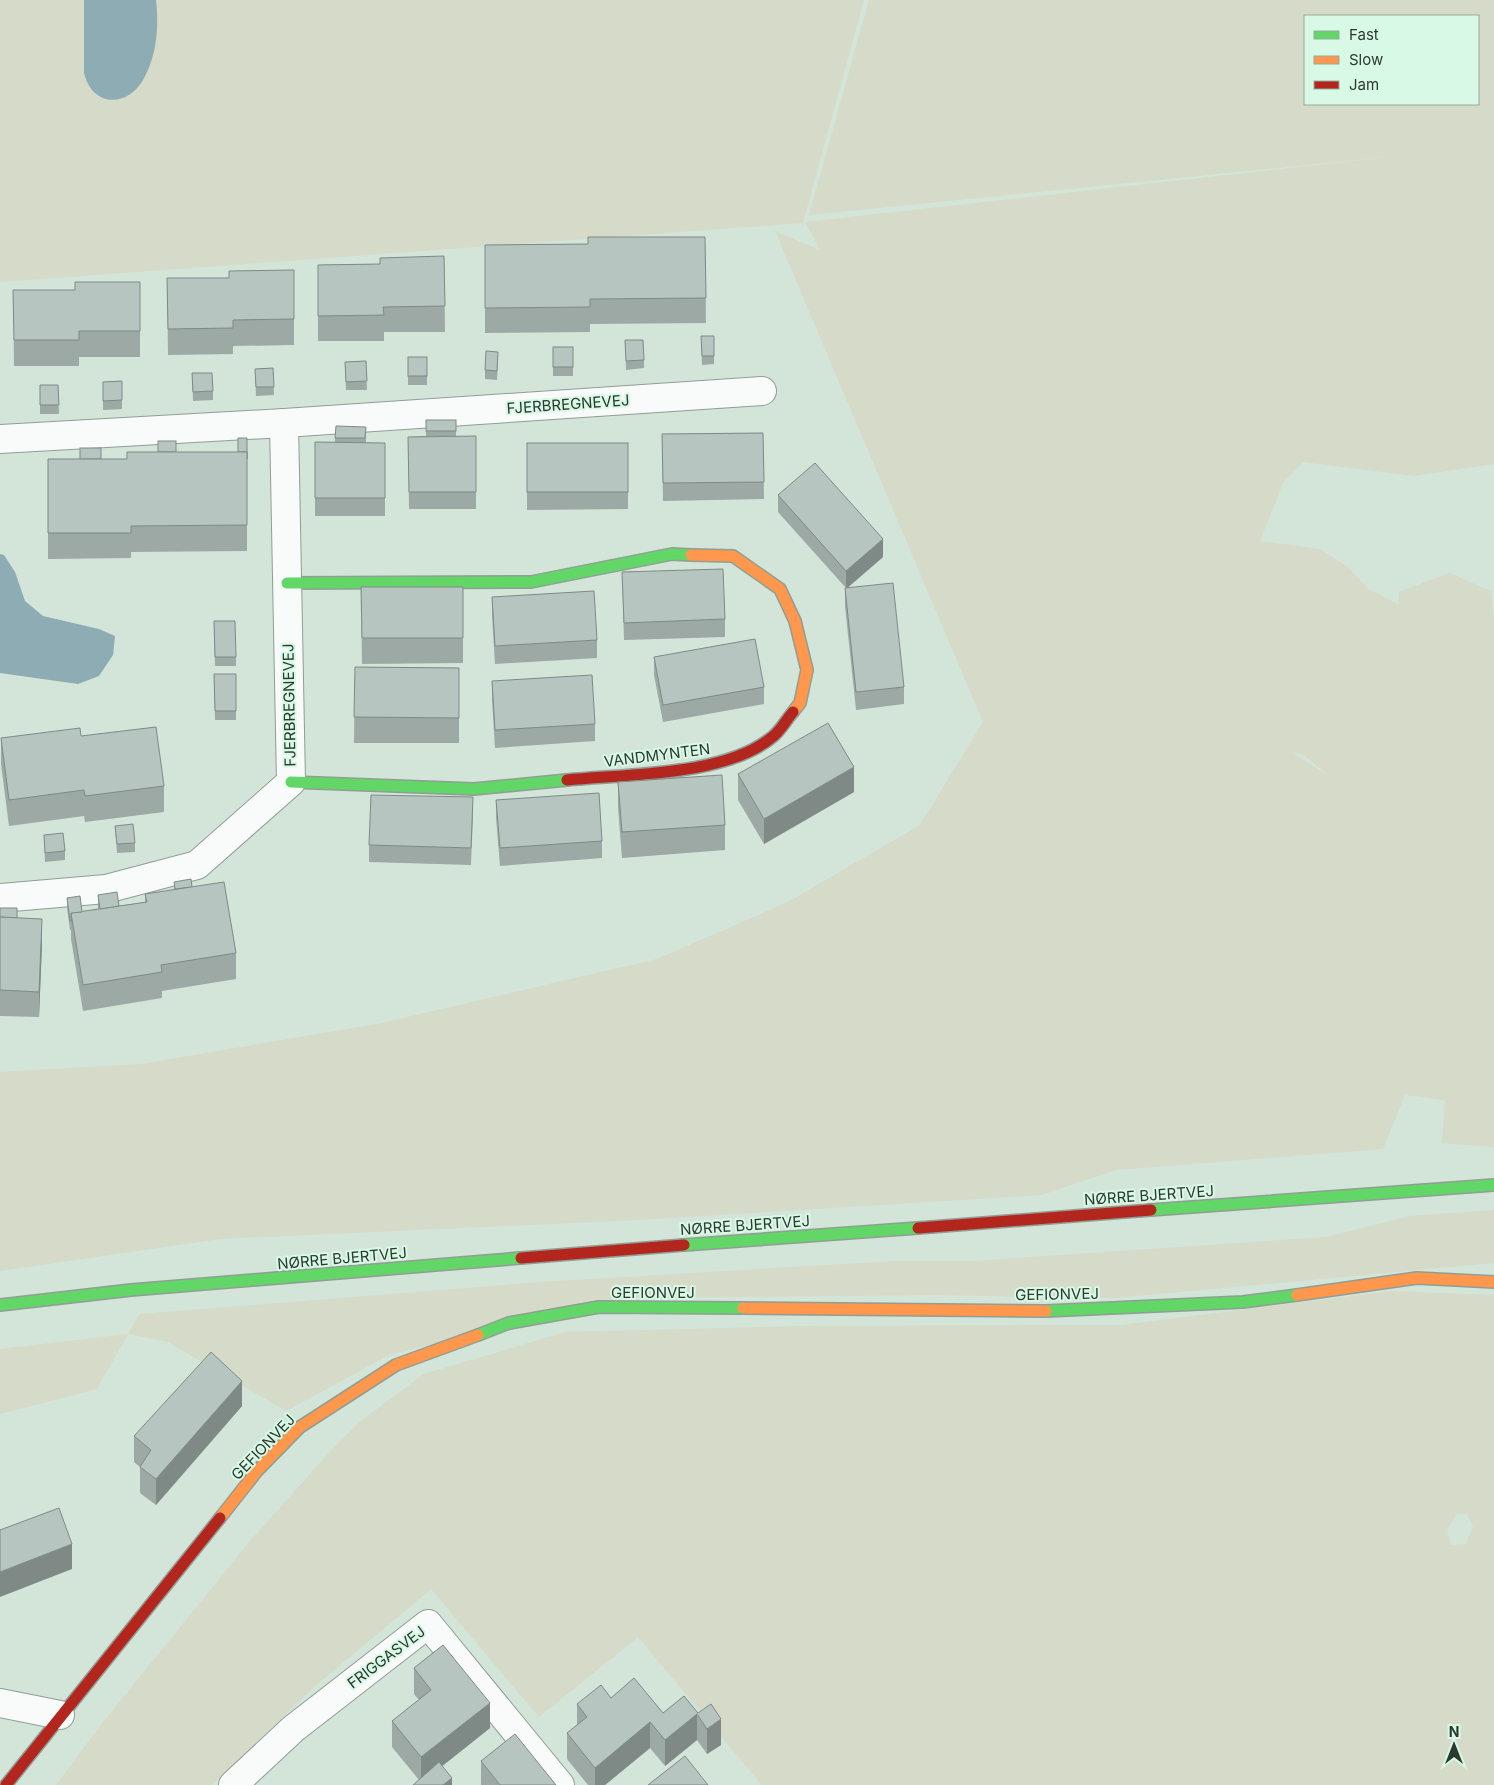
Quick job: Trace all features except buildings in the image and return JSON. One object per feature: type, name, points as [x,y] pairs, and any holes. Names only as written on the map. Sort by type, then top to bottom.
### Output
[{"type":"street","name":"FJERBREGNEVEJ","points":[[0,439],[284,423],[762,391]]},
{"type":"street","name":"FJERBREGNEVEJ","points":[[0,898],[106,889],[197,865],[290,782],[284,423]]},
{"type":"street","name":"VANDMYNTEN","points":[[287,583],[532,582],[672,554],[733,556],[780,589],[795,621],[807,670],[800,703],[772,738],[746,754],[702,767],[474,789],[290,782]]},
{"type":"street","name":"NØRRE BJERTVEJ","points":[[0,1305],[131,1290],[620,1250],[1494,1184]]},
{"type":"street","name":"GEFIONVEJ","points":[[6,1785],[60,1715],[137,1624],[257,1471],[300,1427],[396,1365],[509,1323],[599,1307],[1070,1310],[1243,1302],[1417,1278],[1494,1282]]},
{"type":"street","name":"FRIGGASVEJ","points":[[233,1785],[293,1729],[428,1624],[560,1785]]},
{"type":"street","points":[[0,1703],[60,1715]]},
{"type":"green space","points":[[0,0],[864,0],[803,223],[0,282]]},
{"type":"green space","points":[[869,0],[1494,0],[1494,464],[1414,476],[1303,462],[1284,481],[1260,541],[1320,549],[1348,567],[1368,589],[1398,604],[1399,592],[1449,573],[1491,591],[1494,620],[1494,1147],[1442,1143],[1445,1100],[1405,1095],[1383,1149],[1116,1170],[1042,1195],[639,1220],[220,1239],[0,1271],[0,1072],[141,1064],[377,1024],[657,959],[788,902],[920,825],[983,722],[775,231],[820,250],[805,222],[1406,155],[809,215]],"holes":[[[1291,752],[1304,755],[1328,775]]]},
{"type":"green space","points":[[1494,1210],[1494,1263],[1115,1298],[933,1295],[618,1298],[389,1355],[286,1411],[168,1342],[128,1334],[140,1314],[540,1282],[895,1261],[972,1261],[1326,1237],[1410,1216]]},
{"type":"green space","points":[[1392,1291],[1494,1295],[1494,1785],[762,1785],[638,1637],[539,1717],[431,1589],[314,1687],[212,1785],[56,1785],[100,1726],[250,1541],[338,1443],[362,1420],[424,1374],[565,1332],[798,1326],[1121,1325]],"holes":[[[1457,1514],[1467,1514],[1473,1526],[1466,1544],[1451,1545],[1447,1530]]]},
{"type":"green space","points":[[128,1334],[97,1389],[0,1414],[0,1349]]},
{"type":"water","points":[[84,0],[156,0],[156,41],[148,70],[136,89],[119,99],[110,100],[102,98],[88,84],[84,73]]},
{"type":"water","points":[[0,554],[4,555],[15,572],[25,601],[43,616],[99,629],[115,636],[113,655],[99,676],[78,684],[0,673]]},
{"type":"traffic: fast","points":[[287,583],[531,582],[672,554],[691,555]]},
{"type":"traffic: fast","points":[[291,782],[474,789],[567,780]]},
{"type":"traffic: fast","points":[[1151,1210],[1494,1185]]},
{"type":"traffic: fast","points":[[684,1245],[918,1228]]},
{"type":"traffic: fast","points":[[0,1305],[131,1290],[521,1258]]},
{"type":"traffic: fast","points":[[1046,1311],[1243,1302],[1297,1295]]},
{"type":"traffic: fast","points":[[478,1335],[509,1323],[599,1307],[743,1308]]},
{"type":"traffic: slow","points":[[691,555],[733,556],[780,589],[795,621],[807,670],[800,703],[793,712]]},
{"type":"traffic: slow","points":[[1297,1295],[1417,1278],[1494,1282]]},
{"type":"traffic: slow","points":[[743,1308],[1046,1311]]},
{"type":"traffic: slow","points":[[220,1518],[257,1471],[300,1427],[396,1365],[478,1335]]},
{"type":"traffic: jam","points":[[567,780],[674,771],[728,760],[751,750],[771,738],[793,712]]},
{"type":"traffic: jam","points":[[918,1228],[1151,1210]]},
{"type":"traffic: jam","points":[[521,1258],[684,1245]]},
{"type":"traffic: jam","points":[[6,1785],[220,1518]]}]
